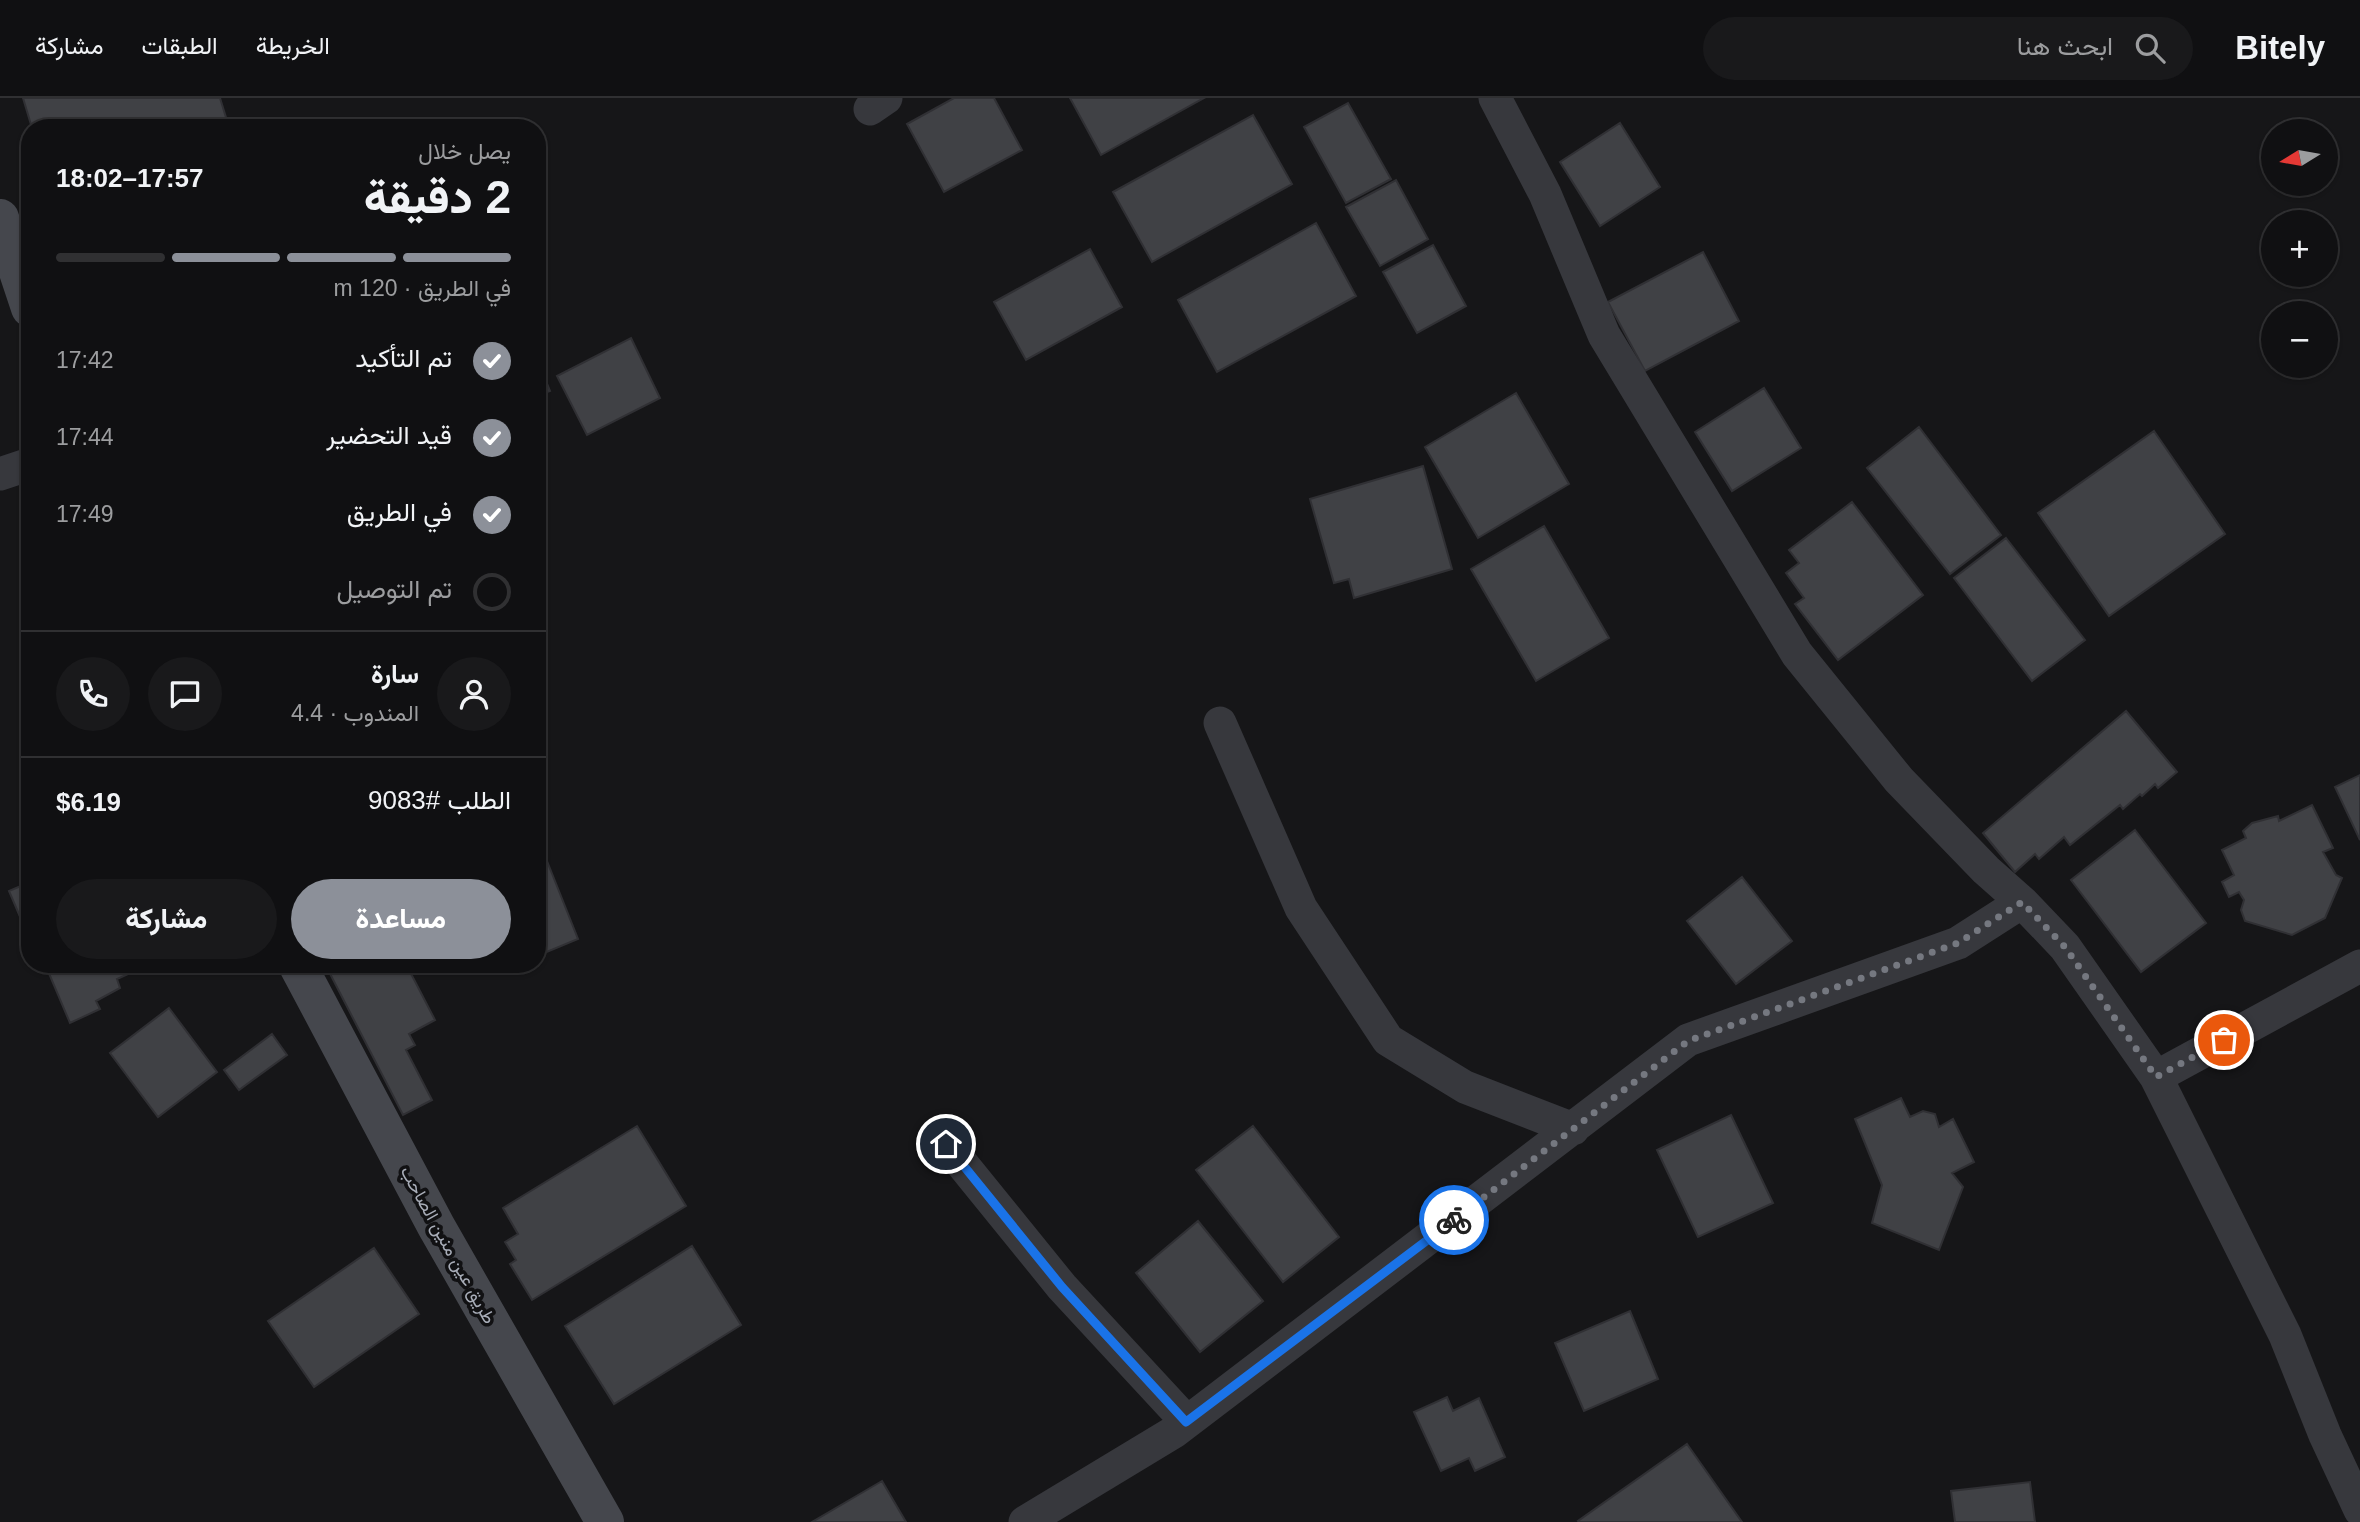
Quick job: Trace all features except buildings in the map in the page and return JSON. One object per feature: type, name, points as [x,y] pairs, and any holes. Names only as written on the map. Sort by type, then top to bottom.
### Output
[{"type":"main road","points":[[0,218],[21,281]]},
{"type":"main road","name":"طريق عين منين الصاحب","points":[[302,973],[436,1226],[605,1522]]},
{"type":"street","points":[[1495,98],[1545,194],[1604,335],[1797,653],[1899,780],[2065,947],[2156,1077],[2285,1335],[2325,1435],[2360,1510]]},
{"type":"street","points":[[0,474],[21,467]]},
{"type":"street","points":[[1220,723],[1301,908],[1388,1040],[1465,1087],[1573,1129]]},
{"type":"street","points":[[1025,1522],[1174,1432],[1688,1041],[1958,943],[2022,902]]},
{"type":"street","points":[[2156,1077],[2360,966]]},
{"type":"street","points":[[946,1144],[1062,1287],[1186,1422]]},
{"type":"way so far","points":[[1454,1220],[1688,1041],[1958,943],[2022,902],[2065,947],[2156,1077],[2224,1040]]},
{"type":"route","points":[[946,1144],[1062,1287],[1186,1422],[1454,1220]]}]
